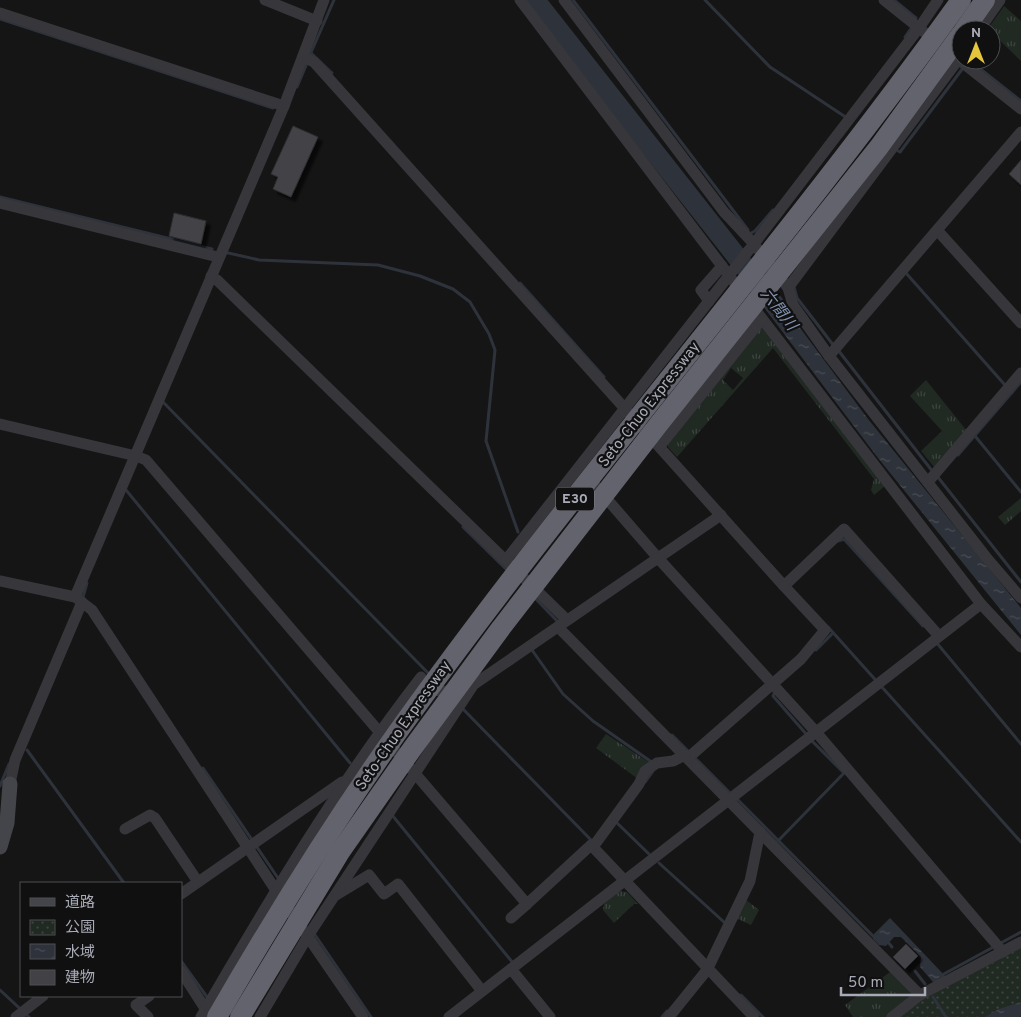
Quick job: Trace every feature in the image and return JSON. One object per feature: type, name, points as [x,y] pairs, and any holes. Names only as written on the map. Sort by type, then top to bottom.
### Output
[{"type":"highway","name":"Seto-Chuo Expressway","points":[[208,1014],[396,734],[483,617],[857,142],[961,0]]},
{"type":"highway","points":[[971,20],[985,0]]},
{"type":"highway","name":"Seto-Chuo Expressway","points":[[240,1017],[340,852],[435,719],[502,628],[658,425],[879,147],[951,48]]},
{"type":"street","points":[[264,0],[317,21]]},
{"type":"street","points":[[0,847],[7,823],[10,784],[15,760],[78,596],[214,278],[218,257],[284,106],[307,59],[324,0]]},
{"type":"street","points":[[520,0],[981,604],[1021,647]]},
{"type":"street","points":[[564,0],[724,212],[788,288],[793,305],[834,350],[933,477],[1021,598]]},
{"type":"street","points":[[884,0],[951,51]]},
{"type":"street","points":[[506,560],[752,247],[919,28],[938,0]]},
{"type":"street","points":[[986,20],[1000,0]]},
{"type":"street","points":[[0,13],[284,106]]},
{"type":"street","points":[[307,59],[625,407],[721,515],[786,584],[825,630],[776,687],[689,755],[673,761],[655,764],[645,771],[639,784],[594,845],[591,845],[511,918]]},
{"type":"street","points":[[788,288],[951,70]]},
{"type":"street","points":[[974,70],[1021,109]]},
{"type":"street","points":[[834,350],[940,232],[1021,132]]},
{"type":"street","points":[[0,203],[218,257]]},
{"type":"street","points":[[940,232],[1021,323]]},
{"type":"street","points":[[709,301],[701,290],[722,266]]},
{"type":"street","points":[[214,278],[506,560],[562,624],[732,797],[760,832],[920,995]]},
{"type":"street","points":[[660,446],[762,319]]},
{"type":"street","points":[[933,477],[1021,373]]},
{"type":"street","points":[[0,424],[139,457],[527,904]]},
{"type":"street","points":[[578,466],[658,558],[776,687],[811,736],[999,947]]},
{"type":"street","points":[[414,687],[440,692],[462,691],[473,685],[721,515]]},
{"type":"street","points":[[786,584],[844,529],[936,639]]},
{"type":"street","points":[[0,580],[78,596],[92,610],[279,883],[364,1017]]},
{"type":"street","points":[[449,1017],[981,604]]},
{"type":"street","points":[[208,1014],[279,883],[348,778],[422,677]]},
{"type":"street","points":[[260,1017],[311,931],[473,685]]},
{"type":"street","points":[[182,893],[348,778]]},
{"type":"street","points":[[125,829],[150,815],[154,818],[198,882]]},
{"type":"street","points":[[668,1017],[707,966],[750,881],[760,832]]},
{"type":"street","points":[[594,845],[754,1017]]},
{"type":"street","points":[[333,897],[368,875],[384,894],[398,884],[482,991]]},
{"type":"street","points":[[892,1017],[920,995],[999,947],[1021,942]]},
{"type":"street","points":[[514,967],[550,1017]]},
{"type":"street","points":[[182,972],[208,1014]]},
{"type":"street","points":[[21,1013],[42,997]]},
{"type":"street","points":[[147,997],[136,1005],[148,1017]]},
{"type":"green space","points":[[1004,6],[1021,21],[1021,61],[1001,42],[1001,20],[994,20]]},
{"type":"green space","points":[[761,326],[885,486],[874,495],[871,490],[874,479],[773,348],[677,457],[668,447],[668,443]],"holes":[[[731,368],[743,378],[733,390],[723,380]]]},
{"type":"green space","points":[[926,380],[967,431],[935,468],[921,451],[942,431],[910,396]]},
{"type":"green space","points":[[1021,498],[1021,511],[1005,525],[998,517]]},
{"type":"green space","points":[[606,734],[650,763],[638,779],[596,748]]},
{"type":"green space","points":[[619,891],[627,892],[638,904],[634,904],[614,923],[603,910],[604,904]]},
{"type":"green space","points":[[745,899],[759,910],[751,925],[736,918]]},
{"type":"green space","points":[[1021,946],[1021,1017],[897,1017],[916,1003]]},
{"type":"green space","points":[[890,972],[912,994],[911,997],[887,1017],[853,1017],[845,1005]]},
{"type":"water","points":[[777,297],[868,419],[1021,608],[1021,635],[878,458],[766,310]]},
{"type":"water","points":[[890,918],[946,977],[934,983],[920,967],[921,957],[901,937],[894,937],[886,946],[879,945],[873,939],[874,934]]},
{"type":"water","points":[[1021,1002],[1021,1017],[985,1017],[999,1009]]},
{"type":"building","points":[[293,126],[318,137],[291,197],[273,189],[278,177],[271,174]]},
{"type":"building","points":[[1021,160],[1021,185],[1009,174]]},
{"type":"building","points":[[174,213],[206,221],[201,244],[169,236]]},
{"type":"building","points":[[906,944],[918,956],[905,969],[893,957]]},
{"type":"waterway","points":[[309,57],[334,0]]},
{"type":"waterway","name":"六間川","points":[[535,0],[789,323]]},
{"type":"waterway","points":[[573,0],[748,230]]},
{"type":"waterway","points":[[705,0],[770,67],[847,118]]},
{"type":"waterway","points":[[894,0],[916,18]]},
{"type":"waterway","points":[[0,19],[273,108]]},
{"type":"waterway","points":[[905,37],[912,27]]},
{"type":"waterway","points":[[311,53],[332,73]]},
{"type":"waterway","points":[[297,87],[307,63]]},
{"type":"waterway","points":[[898,151],[900,152],[962,70]]},
{"type":"waterway","points":[[982,70],[1021,101]]},
{"type":"waterway","points":[[0,197],[212,249]]},
{"type":"waterway","points":[[751,233],[755,231],[773,210]]},
{"type":"waterway","points":[[224,252],[259,260],[378,265],[420,276],[453,289],[470,302],[489,334],[495,350],[486,441],[518,532]]},
{"type":"waterway","points":[[906,273],[1012,393]]},
{"type":"waterway","points":[[520,283],[604,377]]},
{"type":"waterway","points":[[794,287],[797,298],[834,346]]},
{"type":"waterway","points":[[838,350],[933,472]]},
{"type":"waterway","points":[[958,455],[1021,382]]},
{"type":"waterway","points":[[163,402],[430,675]]},
{"type":"waterway","points":[[975,436],[1021,492]]},
{"type":"waterway","points":[[937,476],[1021,582]]},
{"type":"waterway","points":[[126,490],[350,763]]},
{"type":"waterway","points":[[463,527],[508,571]]},
{"type":"waterway","points":[[838,541],[844,539],[923,626]]},
{"type":"waterway","points":[[83,597],[87,583]]},
{"type":"waterway","points":[[534,597],[559,623]]},
{"type":"waterway","points":[[828,627],[1021,842]]},
{"type":"waterway","points":[[816,650],[833,633]]},
{"type":"waterway","points":[[936,642],[1021,744]]},
{"type":"waterway","points":[[532,650],[563,694],[593,721],[653,763]]},
{"type":"waterway","points":[[775,692],[773,696],[807,735]]},
{"type":"waterway","points":[[463,709],[592,841]]},
{"type":"waterway","points":[[672,735],[689,752]]},
{"type":"waterway","points":[[778,841],[844,773],[811,740]]},
{"type":"waterway","points":[[27,750],[123,882]]},
{"type":"waterway","points":[[693,756],[731,794]]},
{"type":"waterway","points":[[0,786],[9,764]]},
{"type":"waterway","points":[[203,768],[280,881]]},
{"type":"waterway","points":[[645,782],[653,771]]},
{"type":"waterway","points":[[736,798],[876,939]]},
{"type":"waterway","points":[[392,815],[513,963]]},
{"type":"waterway","points":[[616,822],[649,854]]},
{"type":"waterway","points":[[659,863],[725,923]]},
{"type":"waterway","points":[[313,932],[371,1017]]},
{"type":"waterway","points":[[942,975],[1021,932]]},
{"type":"waterway","points":[[887,941],[892,947]]},
{"type":"waterway","points":[[182,962],[207,997]]},
{"type":"waterway","points":[[915,971],[925,984]]},
{"type":"waterway","points":[[0,990],[29,1017]]},
{"type":"waterway","points":[[741,995],[763,1017]]},
{"type":"waterway","points":[[933,997],[946,1017]]},
{"type":"waterway","points":[[662,1017],[667,1011]]}]
